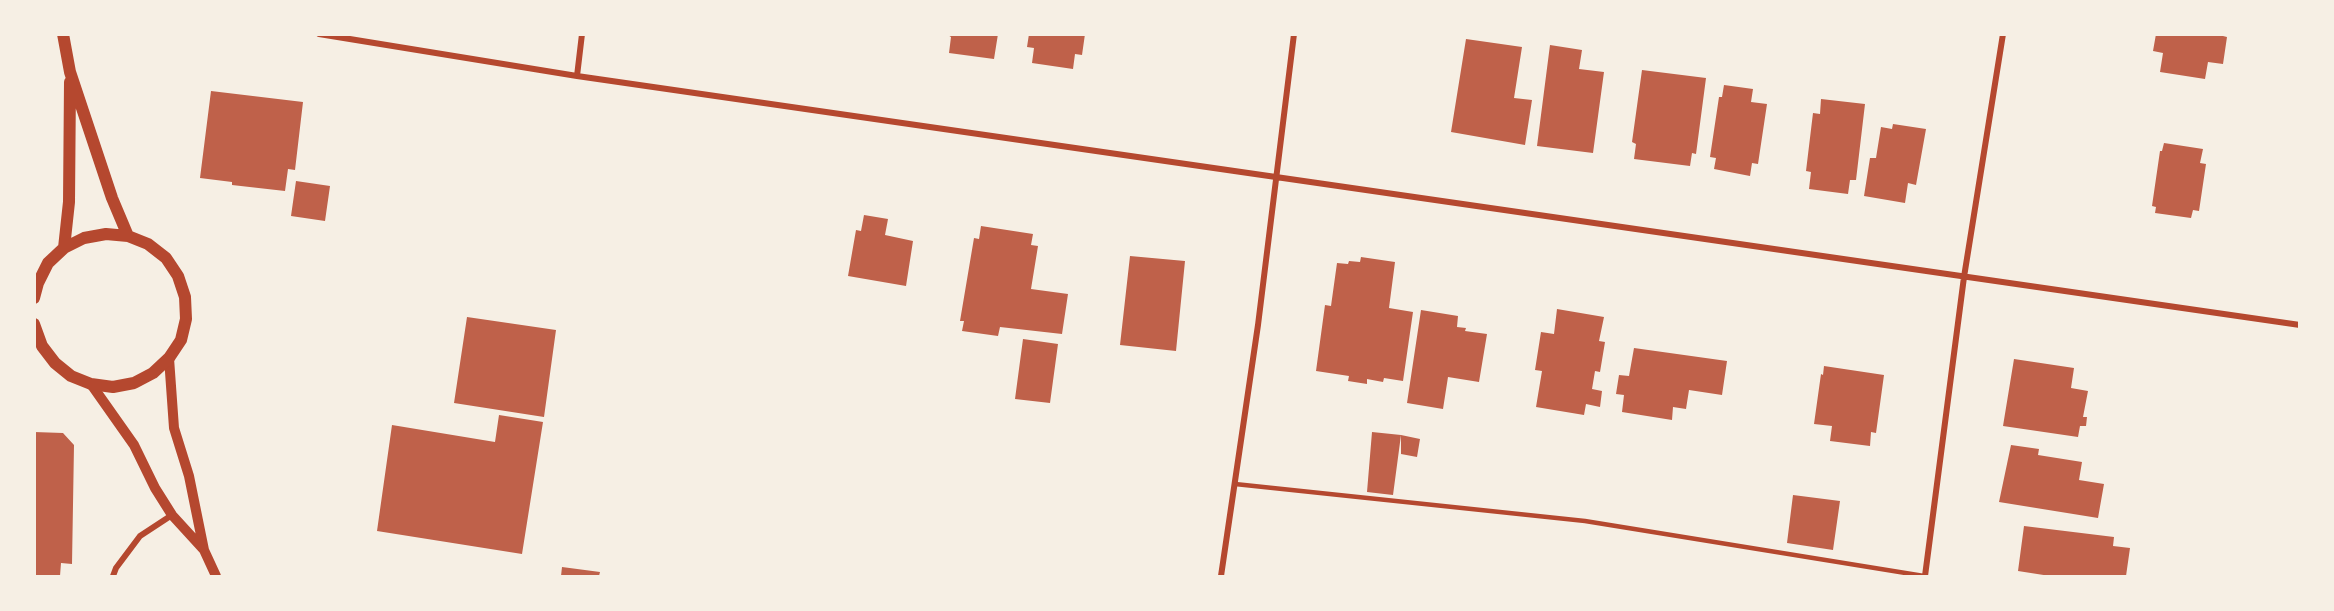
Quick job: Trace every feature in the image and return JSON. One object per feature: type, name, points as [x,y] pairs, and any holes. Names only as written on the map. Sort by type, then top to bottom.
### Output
[{"type":"main road","points":[[63,34],[70,72],[112,198],[128,236]]},
{"type":"main road","points":[[64,248],[69,202],[70,72]]},
{"type":"main road","points":[[34,272],[64,248],[84,238],[106,234],[128,236],[148,244],[166,258],[178,276],[185,297],[186,319],[181,340],[169,358],[153,374],[134,383],[113,387],[91,384],[71,376],[55,363],[42,346],[34,324]]},
{"type":"main road","points":[[34,298],[38,283],[48,263]]},
{"type":"main road","points":[[34,353],[55,363]]},
{"type":"street","points":[[319,34],[577,76],[2300,325]]},
{"type":"street","points":[[577,76],[582,34]]},
{"type":"street","points":[[1221,576],[1258,325],[1294,34]]},
{"type":"street","points":[[1924,576],[1964,277],[2003,34]]},
{"type":"street","points":[[169,358],[174,428],[189,476],[204,550],[216,576]]},
{"type":"street","points":[[91,384],[134,445],[155,488],[172,515],[204,550]]},
{"type":"street","points":[[113,576],[116,567],[140,536],[172,515]]},
{"type":"lane","points":[[1235,484],[1584,521],[1924,576]]},
{"type":"building","points":[[946,34],[998,34],[994,59],[949,53],[951,37]]},
{"type":"building","points":[[1029,34],[1085,34],[1082,55],[1075,54],[1073,69],[1032,63],[1034,48],[1027,47]]},
{"type":"building","points":[[2156,34],[2215,34],[2227,37],[2223,64],[2208,62],[2205,79],[2160,72],[2163,53],[2153,51]]},
{"type":"building","points":[[1466,39],[1522,47],[1514,98],[1532,100],[1525,145],[1451,132]]},
{"type":"building","points":[[1550,45],[1582,50],[1579,69],[1604,72],[1593,153],[1537,146]]},
{"type":"building","points":[[1642,70],[1706,78],[1696,154],[1692,153],[1690,166],[1634,159],[1636,144],[1632,142]]},
{"type":"building","points":[[1724,85],[1753,89],[1751,102],[1767,104],[1758,164],[1752,163],[1750,176],[1714,169],[1716,158],[1710,157],[1719,97],[1722,97]]},
{"type":"building","points":[[211,91],[303,102],[295,170],[288,169],[285,191],[232,185],[232,182],[200,178]]},
{"type":"building","points":[[1821,99],[1865,104],[1856,180],[1850,180],[1848,194],[1809,189],[1811,172],[1806,171],[1813,113],[1820,114]]},
{"type":"building","points":[[1893,124],[1926,129],[1916,185],[1908,183],[1905,203],[1864,196],[1870,158],[1876,158],[1881,127],[1892,129]]},
{"type":"building","points":[[2164,143],[2203,149],[2200,163],[2206,164],[2199,211],[2193,210],[2191,218],[2155,213],[2156,207],[2152,206],[2160,151]]},
{"type":"building","points":[[296,181],[330,186],[325,221],[291,216]]},
{"type":"building","points":[[864,215],[888,219],[885,235],[913,241],[906,286],[848,276],[856,230],[861,231]]},
{"type":"building","points":[[981,226],[1033,234],[1031,245],[1038,246],[1031,289],[1068,294],[1062,334],[1000,327],[998,336],[962,331],[964,321],[960,321],[974,238],[979,239]]},
{"type":"building","points":[[1130,256],[1185,261],[1176,351],[1120,345]]},
{"type":"building","points":[[1361,257],[1395,262],[1389,308],[1413,312],[1403,381],[1384,378],[1383,382],[1367,379],[1367,384],[1348,381],[1349,376],[1316,371],[1325,305],[1331,306],[1337,263],[1360,262]]},
{"type":"building","points":[[1557,309],[1604,317],[1599,341],[1605,342],[1600,372],[1595,371],[1592,389],[1602,391],[1600,407],[1586,404],[1584,415],[1536,407],[1542,371],[1535,370],[1541,332],[1554,334]]},
{"type":"building","points":[[1421,310],[1458,316],[1457,327],[1466,328],[1465,331],[1487,334],[1479,382],[1448,377],[1443,409],[1407,403]]},
{"type":"building","points":[[467,317],[556,330],[544,417],[454,403]]},
{"type":"building","points":[[1023,339],[1058,344],[1050,403],[1015,399]]},
{"type":"building","points":[[1634,348],[1727,361],[1722,395],[1689,390],[1686,409],[1673,407],[1672,420],[1622,412],[1624,395],[1616,394],[1619,375],[1629,376]]},
{"type":"building","points":[[2014,359],[2074,368],[2071,388],[2088,391],[2083,417],[2087,417],[2086,426],[2080,426],[2078,437],[2003,426]]},
{"type":"building","points":[[1824,366],[1884,375],[1876,433],[1871,432],[1870,446],[1830,441],[1832,426],[1814,424]]},
{"type":"building","points":[[499,415],[543,422],[522,554],[377,531],[392,425],[495,442]]},
{"type":"building","points":[[34,432],[63,433],[74,445],[72,564],[61,563],[60,576],[34,576]]},
{"type":"building","points":[[1372,432],[1401,435],[1393,495],[1367,492]]},
{"type":"building","points":[[1401,435],[1420,439],[1417,457],[1401,454]]},
{"type":"building","points":[[2011,445],[2039,449],[2038,455],[2082,462],[2079,480],[2104,484],[2098,518],[1999,502]]},
{"type":"building","points":[[1793,495],[1840,501],[1833,550],[1787,543]]},
{"type":"building","points":[[2024,526],[2114,537],[2113,546],[2130,548],[2126,576],[2050,576],[2018,571]]},
{"type":"building","points":[[562,567],[600,572],[599,576],[561,576]]}]
